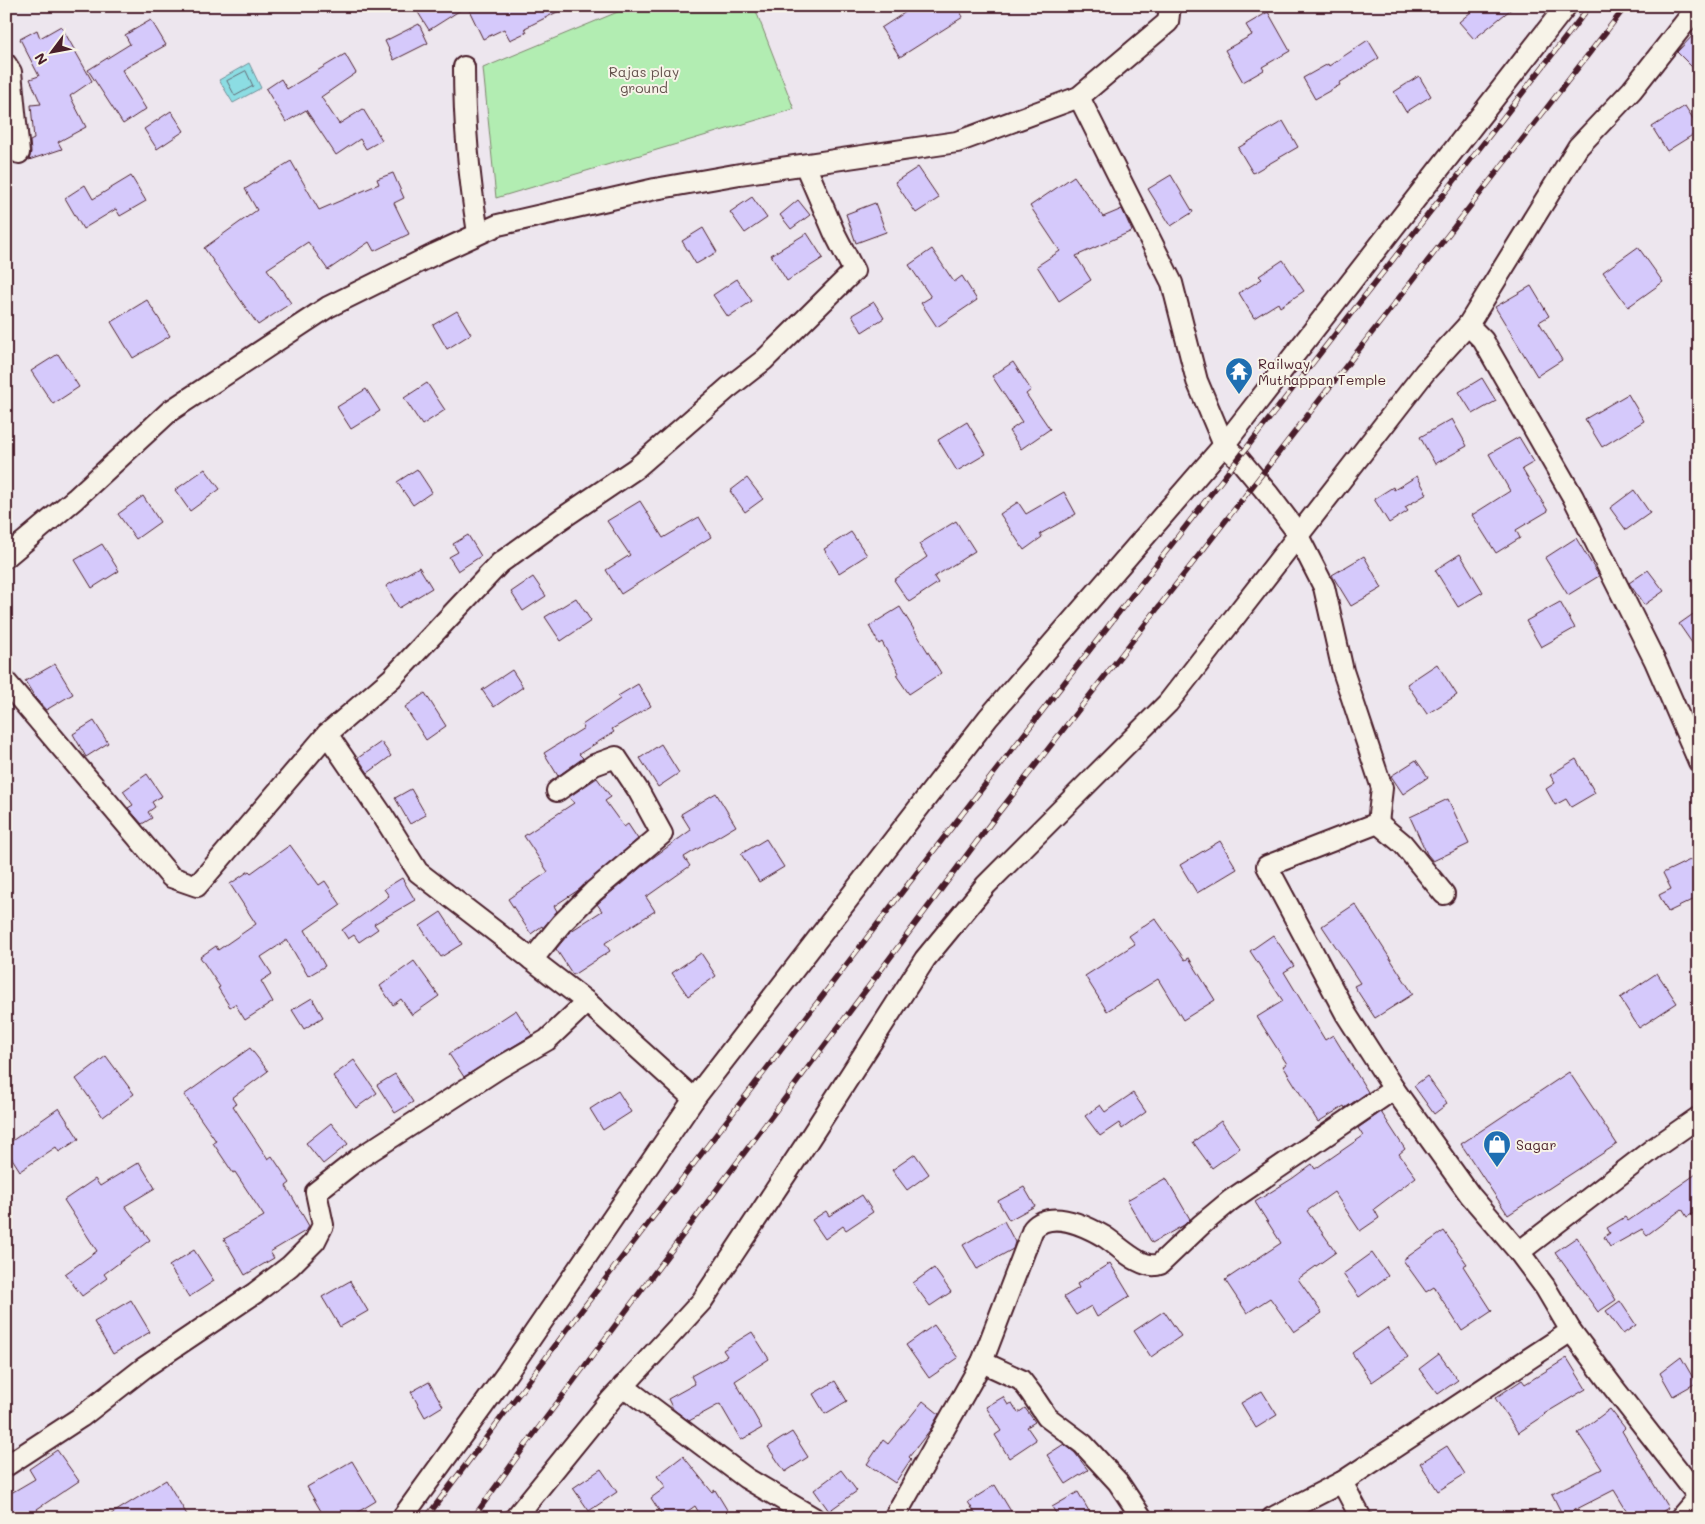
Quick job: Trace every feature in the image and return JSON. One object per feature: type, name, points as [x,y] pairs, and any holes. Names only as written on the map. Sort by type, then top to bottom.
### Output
[{"type":"street","points":[[402,1518],[507,1373],[694,1099],[988,718],[1224,445],[1566,6]]},
{"type":"street","points":[[515,1518],[623,1386],[702,1301],[925,959],[986,885],[1168,703],[1425,372],[1468,325],[1578,147],[1632,90],[1698,6]]},
{"type":"street","points":[[6,557],[75,499],[170,411],[328,307],[498,224],[655,189],[957,142],[1079,97],[1168,22],[1173,7]]},
{"type":"street","points":[[6,64],[10,72],[19,153]]},
{"type":"street","points":[[464,68],[464,113],[470,186],[478,234]]},
{"type":"street","points":[[1079,97],[1172,283],[1197,381],[1224,445],[1239,459],[1269,494],[1294,528],[1324,587],[1343,671],[1382,788],[1378,823]]},
{"type":"street","points":[[6,682],[171,877],[197,886],[327,734],[392,678],[500,563],[650,457],[728,388],[764,360],[854,272],[834,232],[805,165]]},
{"type":"street","points":[[1468,325],[1483,340],[1573,497],[1655,660],[1699,762]]},
{"type":"street","points":[[327,734],[383,816],[418,872],[587,1002],[694,1099]]},
{"type":"street","points":[[532,960],[568,917],[608,879],[662,834],[638,790],[616,757],[594,765],[557,791]]},
{"type":"street","points":[[1378,823],[1403,844],[1444,894]]},
{"type":"street","points":[[1378,823],[1267,866],[1346,1014],[1394,1089],[1470,1195],[1519,1252],[1545,1287],[1572,1331],[1699,1497],[1680,1518]]},
{"type":"street","points":[[6,1466],[81,1417],[145,1367],[255,1293],[290,1266],[315,1241],[323,1225],[316,1192],[366,1154],[477,1081],[546,1040],[587,1002]]},
{"type":"street","points":[[894,1518],[982,1362],[1029,1238],[1037,1224],[1056,1219],[1074,1223],[1105,1237],[1128,1255],[1154,1267],[1160,1264],[1201,1225],[1231,1200],[1394,1089]]},
{"type":"street","points":[[1519,1252],[1653,1149],[1699,1117]]},
{"type":"street","points":[[1272,1518],[1342,1482],[1572,1331]]},
{"type":"street","points":[[982,1362],[1020,1380],[1032,1393],[1047,1417],[1083,1444],[1118,1482],[1142,1518]]},
{"type":"street","points":[[623,1386],[746,1478],[814,1518]]},
{"type":"street","points":[[1342,1482],[1361,1518]]},
{"type":"green space","name":"Rajas play ground","points":[[632,6],[754,6],[794,109],[496,198],[483,68]]},
{"type":"water","points":[[249,63],[261,88],[233,103],[219,80]]},
{"type":"building","points":[[414,6],[467,6],[429,30]]},
{"type":"building","points":[[467,6],[569,6],[525,28],[527,32],[510,40],[504,29],[483,39]]},
{"type":"building","points":[[915,6],[957,6],[963,17],[900,57],[881,28]]},
{"type":"building","points":[[1478,6],[1515,6],[1474,39],[1459,22]]},
{"type":"building","points":[[1268,12],[1290,51],[1262,67],[1264,70],[1243,82],[1225,50],[1252,35],[1246,25]]},
{"type":"building","points":[[151,20],[166,45],[122,70],[146,109],[123,124],[88,70],[130,44],[125,35]]},
{"type":"building","points":[[419,24],[428,43],[394,60],[385,41]]},
{"type":"building","points":[[61,26],[92,81],[70,96],[86,127],[58,142],[62,149],[29,160],[31,152],[30,141],[34,139],[31,105],[41,104],[30,79],[39,76],[20,39],[37,30],[40,38]]},
{"type":"building","points":[[1699,29],[1699,74],[1677,52]]},
{"type":"building","points":[[1368,40],[1379,58],[1339,83],[1340,85],[1315,99],[1303,78],[1328,64],[1329,66]]},
{"type":"building","points":[[345,54],[356,73],[321,97],[339,124],[363,109],[382,140],[366,149],[360,139],[336,155],[306,110],[286,122],[266,89],[281,79],[287,89]]},
{"type":"building","points":[[1419,76],[1431,96],[1406,112],[1394,92]]},
{"type":"building","points":[[1685,106],[1699,131],[1667,151],[1652,127]]},
{"type":"building","points":[[171,111],[184,131],[157,149],[144,129]]},
{"type":"building","points":[[1283,121],[1298,147],[1253,173],[1238,148]]},
{"type":"building","points":[[291,161],[319,210],[379,184],[377,179],[393,173],[404,198],[394,203],[409,234],[374,251],[369,242],[328,270],[308,242],[267,269],[291,303],[258,325],[204,248],[257,210],[245,189]]},
{"type":"building","points":[[918,167],[939,198],[916,213],[895,182]]},
{"type":"building","points":[[1171,175],[1193,212],[1171,226],[1148,189]]},
{"type":"building","points":[[131,176],[146,201],[120,216],[116,209],[83,229],[65,198],[85,185],[93,199]]},
{"type":"building","points":[[1074,176],[1103,217],[1122,209],[1132,231],[1076,256],[1091,280],[1059,301],[1037,266],[1060,251],[1030,206]]},
{"type":"building","points":[[752,197],[767,218],[745,233],[730,212]]},
{"type":"building","points":[[798,200],[810,215],[791,229],[780,215]]},
{"type":"building","points":[[875,203],[886,232],[856,243],[846,214]]},
{"type":"building","points":[[703,228],[717,252],[696,264],[682,241]]},
{"type":"building","points":[[807,233],[823,258],[787,281],[771,255]]},
{"type":"building","points":[[1638,247],[1663,282],[1628,307],[1603,272]]},
{"type":"building","points":[[932,249],[954,282],[962,276],[977,300],[937,327],[921,303],[931,297],[909,265]]},
{"type":"building","points":[[1283,260],[1304,291],[1280,307],[1278,303],[1254,318],[1239,293],[1262,279],[1259,276]]},
{"type":"building","points":[[737,279],[752,301],[728,317],[713,295]]},
{"type":"building","points":[[1531,286],[1549,316],[1539,322],[1562,360],[1537,376],[1495,307]]},
{"type":"building","points":[[147,300],[170,336],[133,358],[111,322]]},
{"type":"building","points":[[874,302],[884,318],[862,332],[852,315]]},
{"type":"building","points":[[457,311],[471,334],[447,349],[433,325]]},
{"type":"building","points":[[58,354],[79,387],[53,404],[31,371]]},
{"type":"building","points":[[1013,362],[1031,390],[1026,394],[1050,429],[1021,449],[1009,431],[1022,422],[992,376]]},
{"type":"building","points":[[1482,378],[1496,401],[1473,414],[1459,392]]},
{"type":"building","points":[[427,383],[445,410],[422,425],[404,398]]},
{"type":"building","points":[[366,389],[380,411],[351,429],[337,407]]},
{"type":"building","points":[[1628,394],[1644,421],[1602,447],[1585,419]]},
{"type":"building","points":[[1452,419],[1467,446],[1435,464],[1420,437]]},
{"type":"building","points":[[967,422],[986,454],[957,471],[938,440]]},
{"type":"building","points":[[1519,437],[1534,462],[1522,469],[1548,511],[1516,530],[1520,538],[1496,553],[1472,515],[1510,491],[1489,454]]},
{"type":"building","points":[[205,469],[220,489],[190,511],[175,490]]},
{"type":"building","points":[[417,469],[432,492],[413,505],[397,482]]},
{"type":"building","points":[[1417,476],[1427,494],[1405,507],[1408,511],[1389,523],[1374,499],[1393,487],[1394,490]]},
{"type":"building","points":[[747,478],[763,499],[745,512],[730,491]]},
{"type":"building","points":[[1634,490],[1650,513],[1626,530],[1610,508]]},
{"type":"building","points":[[1064,492],[1076,514],[1040,534],[1042,537],[1024,550],[1000,514],[1018,502],[1026,514]]},
{"type":"building","points":[[143,496],[160,522],[136,539],[118,514]]},
{"type":"building","points":[[640,501],[663,538],[699,517],[711,537],[621,594],[606,570],[630,555],[607,521]]},
{"type":"building","points":[[956,521],[975,551],[934,577],[938,583],[909,602],[894,580],[927,557],[919,544]]},
{"type":"building","points":[[851,532],[867,555],[839,573],[824,549]]},
{"type":"building","points":[[468,535],[481,556],[458,571],[449,557],[458,552],[453,544]]},
{"type":"building","points":[[1576,538],[1599,576],[1568,595],[1545,558]]},
{"type":"building","points":[[102,544],[119,571],[92,588],[75,560]]},
{"type":"building","points":[[1460,554],[1483,592],[1458,607],[1435,570]]},
{"type":"building","points":[[1364,556],[1382,588],[1351,606],[1332,575]]},
{"type":"building","points":[[419,567],[432,588],[399,608],[386,586]]},
{"type":"building","points":[[1648,570],[1664,591],[1644,605],[1629,583]]},
{"type":"building","points":[[533,577],[546,596],[523,611],[511,592]]},
{"type":"building","points":[[576,598],[591,621],[561,641],[545,617]]},
{"type":"building","points":[[1560,602],[1575,628],[1541,647],[1526,621]]},
{"type":"building","points":[[900,607],[941,673],[909,694],[896,675],[899,673],[882,642],[879,644],[869,626]]},
{"type":"building","points":[[1699,610],[1699,653],[1679,624]]},
{"type":"building","points":[[55,664],[73,694],[46,710],[36,699],[25,681]]},
{"type":"building","points":[[1437,664],[1457,695],[1427,714],[1407,684]]},
{"type":"building","points":[[512,670],[523,687],[494,707],[482,690]]},
{"type":"building","points":[[638,684],[651,706],[612,729],[614,732],[579,754],[583,758],[558,776],[544,753],[584,728],[582,725],[620,699],[618,696]]},
{"type":"building","points":[[425,693],[446,726],[426,740],[405,707]]},
{"type":"building","points":[[94,721],[108,743],[86,757],[73,734]]},
{"type":"building","points":[[381,742],[391,756],[368,773],[358,758]]},
{"type":"building","points":[[661,744],[679,773],[658,787],[640,758]]},
{"type":"building","points":[[1576,759],[1595,793],[1571,807],[1566,799],[1555,805],[1546,789],[1555,783],[1550,775]]},
{"type":"building","points":[[1416,760],[1428,777],[1403,794],[1391,776]]},
{"type":"building","points":[[147,774],[162,796],[152,802],[155,807],[148,812],[152,818],[142,824],[128,808],[133,805],[123,791]]},
{"type":"building","points":[[597,778],[611,797],[605,801],[624,827],[628,824],[638,839],[580,889],[554,906],[557,911],[543,928],[542,926],[531,934],[508,899],[548,872],[524,836],[574,803],[569,797]]},
{"type":"building","points":[[411,789],[426,815],[410,824],[395,798]]},
{"type":"building","points":[[716,793],[736,826],[684,857],[690,866],[646,897],[655,911],[605,943],[610,951],[573,975],[556,949],[571,931],[602,911],[597,904],[651,859],[691,830],[681,814]]},
{"type":"building","points":[[1448,799],[1469,844],[1433,861],[1427,854],[1410,817]]},
{"type":"building","points":[[766,839],[784,867],[759,882],[741,854]]},
{"type":"building","points":[[1220,841],[1237,869],[1197,893],[1180,865]]},
{"type":"building","points":[[290,845],[319,885],[325,881],[341,905],[305,930],[325,966],[308,976],[287,940],[261,957],[272,974],[261,981],[273,1002],[245,1020],[235,1004],[230,1007],[218,988],[220,987],[200,957],[216,946],[218,950],[256,924],[230,884],[249,871],[251,873]]},
{"type":"building","points":[[1692,859],[1699,872],[1699,897],[1668,912],[1659,895],[1671,889],[1663,873]]},
{"type":"building","points":[[402,878],[415,900],[374,924],[378,929],[359,942],[354,935],[348,939],[342,930],[389,896],[384,889]]},
{"type":"building","points":[[1355,904],[1413,994],[1375,1018],[1354,986],[1360,983],[1322,926]]},
{"type":"building","points":[[441,912],[462,944],[441,957],[420,926]]},
{"type":"building","points":[[1155,918],[1185,960],[1189,958],[1215,1000],[1183,1020],[1158,979],[1107,1011],[1085,976],[1135,944],[1129,936]]},
{"type":"building","points":[[1273,935],[1294,966],[1284,972],[1325,1040],[1333,1035],[1368,1092],[1345,1108],[1344,1106],[1318,1122],[1283,1066],[1287,1064],[1257,1017],[1283,1001],[1250,951]]},
{"type":"building","points":[[701,953],[716,976],[688,996],[672,973]]},
{"type":"building","points":[[414,961],[439,996],[412,1015],[401,999],[393,1005],[380,986]]},
{"type":"building","points":[[1657,973],[1677,1003],[1639,1028],[1620,998]]},
{"type":"building","points":[[312,998],[323,1017],[304,1029],[292,1010]]},
{"type":"building","points":[[516,1010],[532,1035],[464,1077],[449,1054]]},
{"type":"building","points":[[250,1048],[268,1071],[232,1098],[236,1104],[233,1106],[268,1159],[272,1156],[290,1183],[286,1186],[309,1226],[307,1230],[270,1252],[274,1258],[245,1275],[224,1239],[264,1216],[213,1143],[216,1141],[184,1095]]},
{"type":"building","points":[[106,1056],[134,1094],[103,1117],[76,1079]]},
{"type":"building","points":[[354,1060],[377,1093],[356,1108],[333,1076]]},
{"type":"building","points":[[1569,1072],[1617,1144],[1508,1215],[1461,1144]]},
{"type":"building","points":[[395,1074],[413,1102],[395,1113],[377,1085]]},
{"type":"building","points":[[1427,1076],[1447,1104],[1434,1114],[1414,1086]]},
{"type":"building","points":[[618,1091],[631,1112],[603,1130],[590,1109]]},
{"type":"building","points":[[1133,1093],[1146,1112],[1122,1129],[1119,1123],[1100,1136],[1085,1116],[1100,1105],[1105,1112]]},
{"type":"building","points":[[59,1108],[79,1139],[59,1152],[56,1147],[20,1171],[6,1149],[6,1145]]},
{"type":"building","points":[[1381,1112],[1405,1149],[1399,1154],[1416,1177],[1374,1209],[1379,1218],[1360,1231],[1334,1192],[1307,1211],[1336,1252],[1298,1279],[1322,1313],[1294,1332],[1270,1298],[1247,1313],[1225,1280],[1281,1243],[1255,1202],[1312,1164],[1315,1169],[1363,1136],[1358,1128]]},
{"type":"building","points":[[1221,1121],[1240,1148],[1212,1168],[1193,1142]]},
{"type":"building","points":[[331,1123],[348,1144],[323,1164],[306,1143]]},
{"type":"building","points":[[915,1154],[929,1174],[907,1190],[892,1170]]},
{"type":"building","points":[[139,1162],[155,1188],[125,1206],[150,1240],[104,1274],[107,1278],[82,1296],[65,1274],[97,1251],[64,1200],[95,1179],[100,1186]]},
{"type":"building","points":[[1699,1172],[1699,1210],[1687,1217],[1682,1209],[1647,1235],[1642,1229],[1610,1247],[1604,1237],[1610,1233],[1607,1228],[1625,1217],[1628,1221]]},
{"type":"building","points":[[1166,1178],[1190,1219],[1184,1225],[1152,1243],[1127,1200]]},
{"type":"building","points":[[1024,1187],[1035,1206],[1009,1220],[998,1201]]},
{"type":"building","points":[[862,1195],[873,1212],[846,1230],[843,1226],[825,1239],[812,1220],[826,1211],[829,1216]]},
{"type":"building","points":[[1004,1221],[1015,1242],[1013,1249],[977,1269],[963,1245]]},
{"type":"building","points":[[1444,1231],[1467,1264],[1463,1266],[1492,1311],[1462,1331],[1434,1287],[1426,1292],[1403,1260]]},
{"type":"building","points":[[1577,1237],[1616,1300],[1598,1312],[1555,1252]]},
{"type":"building","points":[[194,1250],[214,1281],[189,1297],[169,1266]]},
{"type":"building","points":[[1372,1253],[1388,1276],[1359,1297],[1343,1274]]},
{"type":"building","points":[[1110,1263],[1130,1296],[1097,1317],[1091,1306],[1076,1315],[1064,1297],[1079,1288],[1077,1284]]},
{"type":"building","points":[[934,1268],[951,1292],[930,1306],[913,1283]]},
{"type":"building","points":[[350,1281],[368,1311],[340,1327],[322,1297]]},
{"type":"building","points":[[131,1300],[150,1332],[113,1354],[94,1322]]},
{"type":"building","points":[[1620,1301],[1636,1325],[1623,1334],[1606,1311]]},
{"type":"building","points":[[1164,1311],[1181,1336],[1151,1357],[1134,1331]]},
{"type":"building","points":[[934,1325],[958,1358],[929,1378],[906,1345]]},
{"type":"building","points":[[1387,1328],[1408,1357],[1372,1382],[1352,1353]]},
{"type":"building","points":[[752,1332],[769,1359],[735,1381],[762,1428],[741,1440],[720,1404],[689,1421],[673,1409],[668,1399],[695,1384],[691,1376],[727,1356],[723,1350]]},
{"type":"building","points":[[1439,1354],[1458,1380],[1438,1394],[1419,1369]]},
{"type":"building","points":[[1681,1357],[1696,1383],[1673,1396],[1660,1373]]},
{"type":"building","points":[[1567,1358],[1586,1389],[1544,1414],[1518,1433],[1495,1398],[1522,1380],[1525,1384]]},
{"type":"building","points":[[835,1381],[847,1401],[825,1414],[813,1394]]},
{"type":"building","points":[[429,1382],[443,1406],[425,1417],[411,1392]]},
{"type":"building","points":[[1262,1391],[1277,1415],[1256,1428],[1241,1403]]},
{"type":"building","points":[[1003,1397],[1008,1405],[1012,1403],[1018,1413],[1025,1408],[1035,1422],[1027,1427],[1036,1440],[1009,1458],[995,1435],[1001,1431],[986,1407]]},
{"type":"building","points":[[923,1401],[939,1414],[930,1430],[909,1457],[911,1459],[895,1483],[867,1464],[883,1440],[888,1444]]},
{"type":"building","points":[[1610,1409],[1625,1428],[1622,1431],[1668,1508],[1652,1518],[1631,1518],[1614,1490],[1563,1516],[1552,1494],[1602,1469],[1578,1433]]},
{"type":"building","points":[[792,1432],[808,1457],[785,1472],[768,1447]]},
{"type":"building","points":[[1064,1444],[1075,1453],[1088,1470],[1066,1484],[1047,1455]]},
{"type":"building","points":[[1447,1446],[1465,1474],[1438,1491],[1420,1463]]},
{"type":"building","points":[[57,1450],[79,1481],[37,1509],[42,1518],[6,1518],[6,1496],[35,1479],[29,1469]]},
{"type":"building","points":[[683,1456],[712,1492],[715,1490],[732,1518],[702,1518],[695,1506],[678,1518],[664,1518],[651,1498],[666,1487],[657,1476]]},
{"type":"building","points":[[352,1461],[376,1501],[348,1518],[325,1518],[307,1487]]},
{"type":"building","points":[[601,1469],[617,1492],[589,1511],[573,1488]]},
{"type":"building","points":[[841,1470],[857,1491],[829,1511],[814,1490]]},
{"type":"building","points":[[166,1480],[189,1518],[105,1518]]},
{"type":"building","points":[[995,1485],[1015,1518],[978,1518],[968,1502]]},
{"type":"building","points":[[1078,1492],[1093,1518],[1059,1518],[1052,1507]]},
{"type":"railway","points":[[426,1518],[584,1307],[935,849],[1590,6]]},
{"type":"railway","points":[[473,1518],[996,816],[1626,6]]},
{"type":"place","name":"Railway Muthappan Temple","points":[[1239,395]]},
{"type":"place","name":"Sagar","points":[[1497,1168]]}]
